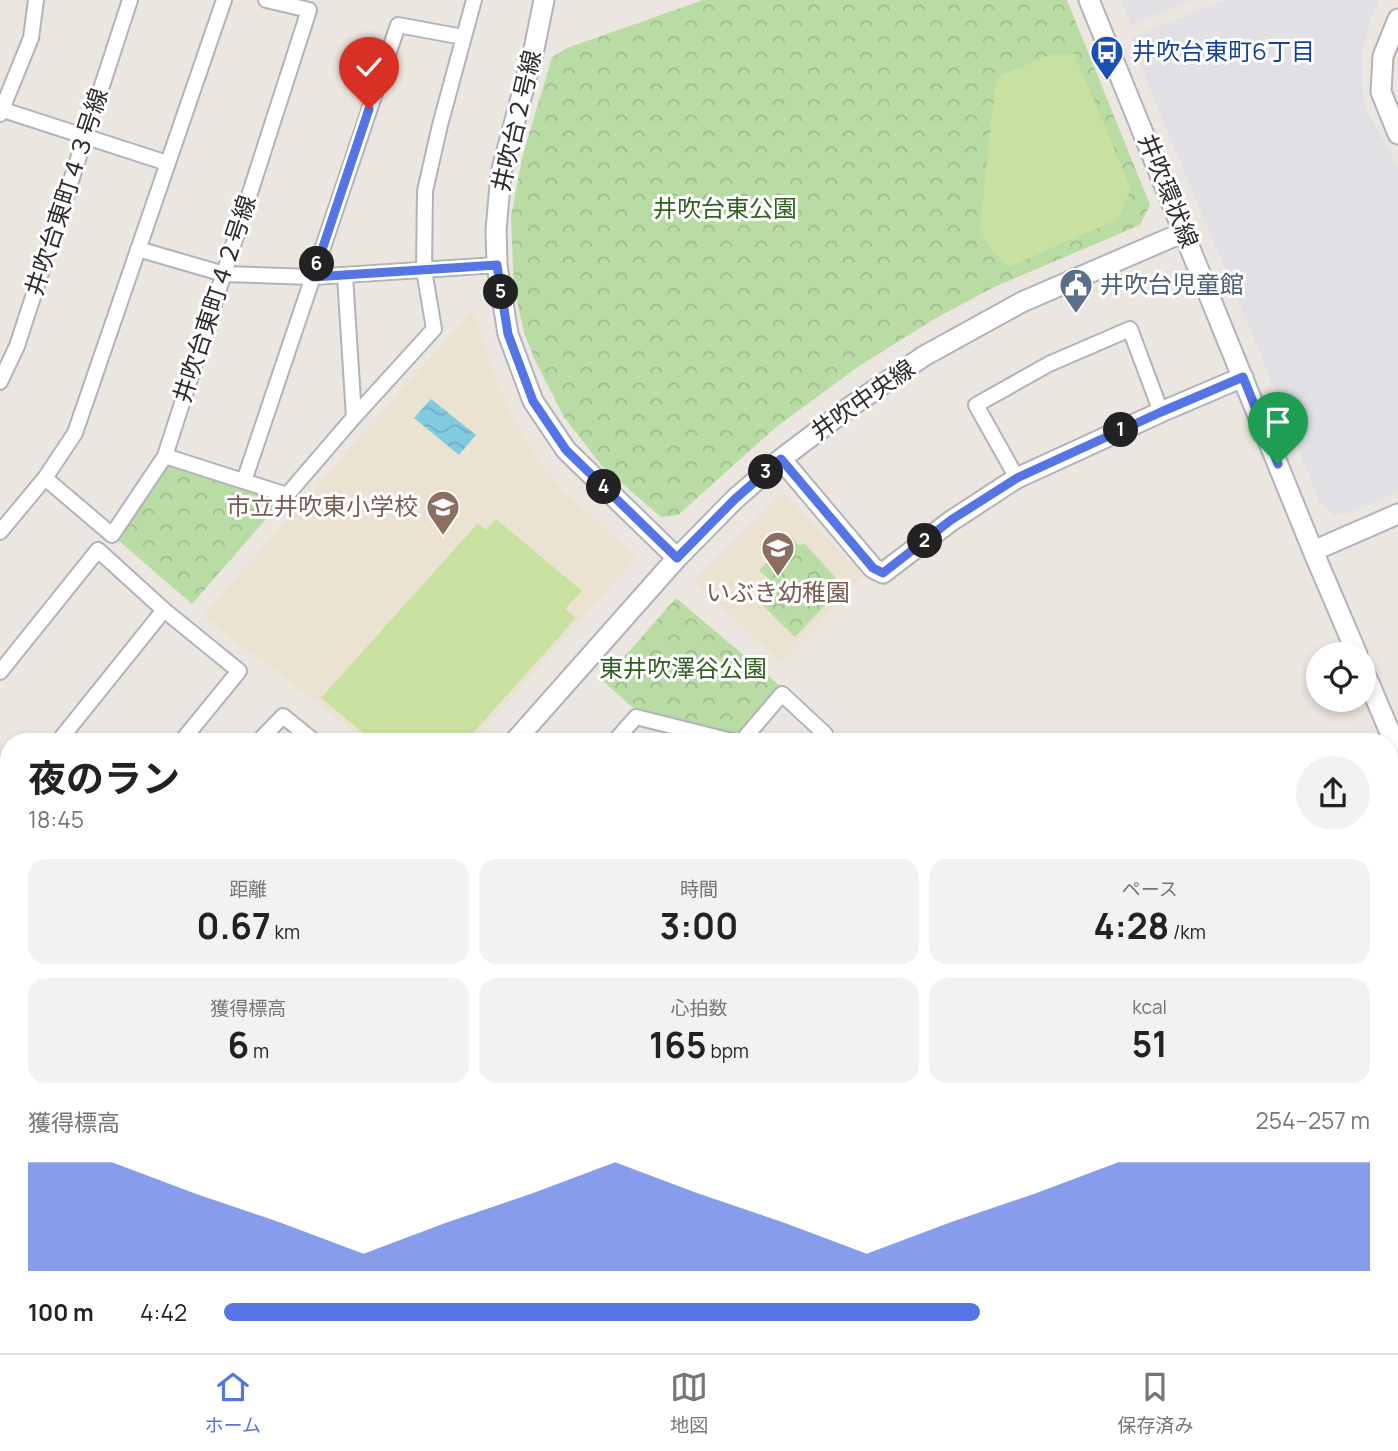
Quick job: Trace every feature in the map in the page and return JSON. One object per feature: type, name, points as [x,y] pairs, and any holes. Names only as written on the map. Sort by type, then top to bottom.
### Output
[{"type":"street","points":[[36,0],[31,38],[0,111],[167,163]]},
{"type":"street","name":"井吹台東町４３号線","points":[[0,382],[17,346],[130,0]]},
{"type":"street","points":[[0,532],[45,478],[75,433],[224,0]]},
{"type":"street","name":"井吹台東町４２号線","points":[[45,478],[112,535],[165,456],[309,10],[266,0]]},
{"type":"street","points":[[165,456],[287,495],[354,416],[434,329],[424,270],[425,191],[474,0]]},
{"type":"street","name":"井吹台２号線","points":[[544,0],[534,49],[501,173],[496,230],[497,265],[508,334],[533,401],[566,450],[677,558]]},
{"type":"street","name":"井吹環状線","points":[[1089,0],[1352,642]]},
{"type":"street","points":[[1398,19],[1382,56],[1381,92],[1398,134]]},
{"type":"street","points":[[244,481],[397,26],[463,37]]},
{"type":"street","name":"井吹中央線","points":[[522,733],[677,558],[735,499],[847,408],[924,356],[1022,302],[1184,232]]},
{"type":"street","points":[[138,249],[224,274],[345,276],[497,265]]},
{"type":"street","points":[[345,276],[354,416]]},
{"type":"street","points":[[1017,478],[976,405],[1049,363],[1130,329],[1161,412]]},
{"type":"street","points":[[781,459],[873,568],[883,573],[951,520],[1017,478],[1243,377]]},
{"type":"street","points":[[1313,551],[1398,514]]},
{"type":"street","points":[[0,672],[98,550],[163,610],[239,671],[188,733]]},
{"type":"street","points":[[65,733],[163,610]]},
{"type":"street","points":[[747,733],[782,694],[824,733]]},
{"type":"street","points":[[1376,699],[1390,733]]},
{"type":"street","points":[[267,733],[283,716],[304,733]]},
{"type":"street","points":[[622,733],[636,717],[702,733]]},
{"type":"shaded area","points":[[1121,0],[1191,0],[1131,25]]},
{"type":"shaded area","points":[[1225,0],[1379,0],[1370,20],[1362,56],[1363,92],[1366,109],[1398,167],[1398,492],[1349,513],[1335,515],[1320,503],[1130,38]]},
{"type":"shaded area","name":"市立井吹東小学校","points":[[474,308],[488,358],[510,411],[535,456],[564,492],[637,557],[480,733],[355,733],[203,615]]},
{"type":"shaded area","name":"いぶき幼稚園","points":[[783,492],[864,576],[782,663],[693,581]]},
{"type":"green space","name":"井吹台東公園","points":[[703,0],[1067,0],[1150,205],[1140,225],[992,288],[931,321],[859,366],[775,428],[678,515],[661,517],[602,466],[564,417],[535,360],[524,333],[514,287],[511,217],[522,158],[552,57],[567,48]]},
{"type":"green space","points":[[1055,53],[1074,53],[1131,189],[1118,219],[1009,267],[995,254],[980,226],[996,81],[1001,75]]},
{"type":"green space","points":[[165,456],[287,495],[192,604],[112,535]]},
{"type":"green space","points":[[496,519],[582,591],[565,609],[576,618],[473,733],[363,733],[321,698],[478,523],[486,530]]},
{"type":"green space","points":[[792,537],[798,545],[805,544],[843,586],[795,637],[755,598],[770,581],[759,570]]},
{"type":"green space","name":"東井吹澤谷公園","points":[[676,598],[779,685],[743,730],[727,733],[632,707],[603,681]]},
{"type":"water","points":[[431,399],[476,435],[459,455],[414,418]]},
{"type":"place","name":"井吹台東町6丁目","points":[[1107,82]]},
{"type":"place","name":"井吹台児童館","points":[[1076,315]]},
{"type":"place","name":"市立井吹東小学校","points":[[443,537]]},
{"type":"place","name":"いぶき幼稚園","points":[[778,578]]},
{"type":"route","points":[[369,109],[313,277],[497,265],[508,334],[533,401],[566,450],[677,558],[735,499],[781,459],[873,568],[883,573],[951,520],[1017,478],[1243,377],[1278,464]]}]
